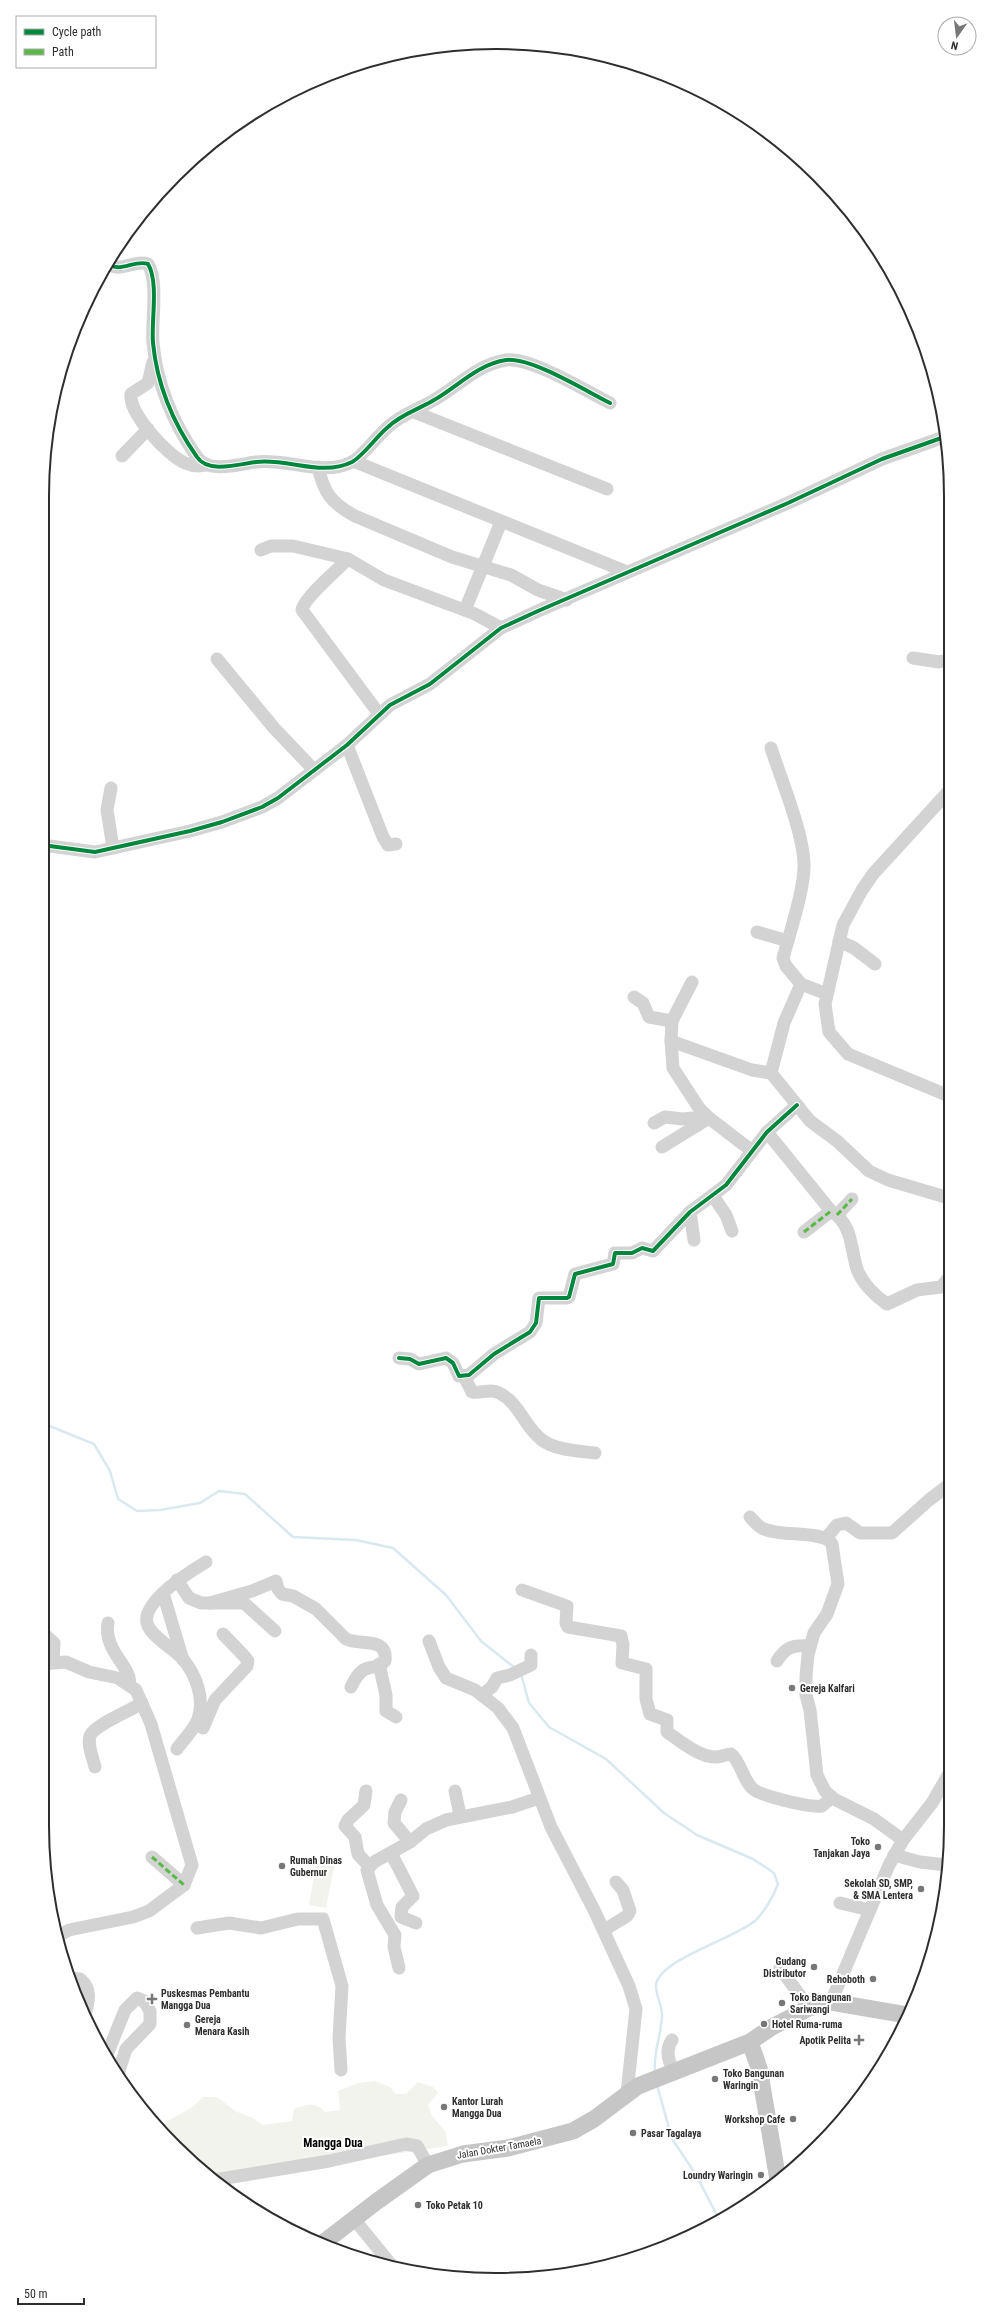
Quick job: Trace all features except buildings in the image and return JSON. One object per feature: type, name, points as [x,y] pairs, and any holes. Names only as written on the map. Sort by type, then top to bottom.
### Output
[{"type":"main road","name":"Jalan Dokter Tamaela","points":[[328,2240],[428,2165],[462,2154],[508,2148],[574,2131],[594,2119],[633,2089],[750,2042],[772,2027],[809,2008],[831,2002]]},
{"type":"main road","points":[[831,2002],[902,2014]]},
{"type":"main road","points":[[750,2042],[759,2068],[777,2174]]},
{"type":"street","points":[[113,266],[119,268],[140,262],[150,266],[153,284],[155,356],[159,383],[192,450],[201,463],[206,465]]},
{"type":"street","points":[[155,356],[148,382],[142,388],[133,391],[130,398],[134,409],[148,429],[174,456],[184,463],[199,466],[236,465],[274,461],[330,468],[353,461],[389,425],[455,388],[468,375],[506,360],[533,364],[610,404]]},
{"type":"street","points":[[414,412],[607,489]]},
{"type":"street","points":[[122,456],[148,429]]},
{"type":"street","points":[[49,846],[95,852],[190,831],[248,814],[278,798],[347,745],[390,705],[430,684],[501,628],[788,503],[882,459],[940,438]]},
{"type":"street","points":[[353,461],[501,522],[548,538],[627,572]]},
{"type":"street","points":[[318,467],[325,492],[345,510],[452,557],[511,575],[538,590],[567,600]]},
{"type":"street","points":[[465,610],[481,566],[501,522]]},
{"type":"street","points":[[261,550],[271,546],[287,545],[348,559],[384,580],[465,610],[501,628]]},
{"type":"street","points":[[348,559],[328,581],[306,599],[302,610],[379,714]]},
{"type":"street","points":[[913,658],[929,662],[944,660]]},
{"type":"street","points":[[217,659],[274,728],[314,770]]},
{"type":"street","points":[[347,745],[383,837],[388,845],[396,844]]},
{"type":"street","points":[[771,748],[794,819],[804,861],[801,884],[784,958],[786,966],[801,984],[827,994]]},
{"type":"street","points":[[111,788],[106,810],[114,848]]},
{"type":"street","points":[[944,796],[873,874],[846,918],[839,940],[825,1004],[827,1026],[832,1038],[842,1049],[870,1065],[944,1094]]},
{"type":"street","points":[[757,932],[788,941]]},
{"type":"street","points":[[839,940],[854,948],[875,964]]},
{"type":"street","points":[[692,982],[672,1021],[671,1041],[673,1068],[699,1108],[703,1122]]},
{"type":"street","points":[[772,1073],[784,1023],[801,984]]},
{"type":"street","points":[[634,997],[643,1003],[649,1017],[672,1021]]},
{"type":"street","points":[[671,1041],[752,1070],[772,1073],[810,1121],[837,1141],[869,1171],[888,1180],[944,1197]]},
{"type":"street","points":[[399,1358],[410,1359],[419,1364],[446,1358],[452,1362],[458,1376],[469,1375],[494,1354],[530,1332],[536,1322],[539,1298],[567,1298],[575,1274],[613,1264],[615,1253],[632,1253],[642,1248],[652,1252],[690,1212],[726,1185],[767,1132],[796,1105]]},
{"type":"street","points":[[654,1123],[668,1116],[683,1120],[692,1118],[703,1122],[752,1151]]},
{"type":"street","points":[[662,1147],[703,1122]]},
{"type":"street","points":[[767,1132],[834,1213],[844,1221],[860,1275],[879,1299],[887,1304],[917,1290],[940,1287],[944,1283]]},
{"type":"street","points":[[713,1196],[726,1215],[732,1230]]},
{"type":"street","points":[[804,1232],[834,1213],[852,1199]]},
{"type":"street","points":[[690,1212],[694,1240]]},
{"type":"street","points":[[464,1376],[472,1392],[493,1390],[509,1398],[518,1408],[536,1435],[543,1441],[551,1445],[595,1453]]},
{"type":"street","points":[[826,1538],[837,1526],[846,1523],[860,1533],[892,1533],[944,1489]]},
{"type":"street","points":[[750,1517],[764,1529],[826,1538],[832,1544],[838,1584],[827,1614],[814,1633],[810,1646],[806,1695],[810,1710],[817,1775],[822,1787],[845,1807],[874,1819],[903,1840]]},
{"type":"street","points":[[183,1660],[156,1635],[147,1624],[148,1614],[163,1594],[177,1580],[206,1562]]},
{"type":"street","points":[[177,1580],[189,1598],[201,1603],[244,1603],[275,1631]]},
{"type":"street","points":[[210,1603],[252,1591],[276,1581],[278,1589],[282,1594],[293,1596],[316,1609],[346,1639],[351,1642],[376,1643],[380,1646],[386,1659],[384,1663],[360,1671],[351,1687]]},
{"type":"street","points":[[522,1590],[567,1606],[566,1623],[568,1627],[621,1636],[623,1645],[622,1663],[646,1669],[646,1699],[650,1714],[664,1718],[666,1720],[667,1732],[678,1740],[710,1756],[719,1757],[731,1754],[749,1784],[757,1792],[810,1807],[822,1806],[832,1797]]},
{"type":"street","points":[[163,1594],[183,1660],[200,1693],[201,1708],[196,1723],[177,1749]]},
{"type":"street","points":[[108,1623],[107,1638],[109,1644],[129,1677],[129,1685]]},
{"type":"street","points":[[161,1756],[177,1749],[200,1734],[215,1700],[248,1666],[248,1661],[245,1657],[222,1634]]},
{"type":"street","points":[[49,1638],[54,1643],[49,1657]]},
{"type":"street","points":[[429,1642],[439,1667],[446,1678],[475,1690],[482,1695],[498,1708],[513,1728],[522,1748],[539,1798],[554,1833],[604,1930],[629,1986],[636,2009],[633,2089]]},
{"type":"street","points":[[777,1661],[787,1648],[791,1646],[810,1646]]},
{"type":"street","points":[[482,1695],[492,1687],[497,1678],[510,1675],[531,1665],[531,1654]]},
{"type":"street","points":[[49,1663],[66,1662],[89,1672],[112,1675],[136,1690],[161,1756],[192,1865],[184,1885],[158,1905],[133,1917],[69,1930],[62,1934]]},
{"type":"street","points":[[379,1664],[386,1694],[386,1710],[396,1717]]},
{"type":"street","points":[[95,1767],[90,1746],[92,1733],[98,1726],[142,1703]]},
{"type":"street","points":[[831,2002],[894,1855],[903,1840],[932,1803],[944,1782]]},
{"type":"street","points":[[366,1791],[364,1805],[348,1820],[345,1826],[355,1837],[358,1854],[369,1866]]},
{"type":"street","points":[[455,1791],[460,1815]]},
{"type":"street","points":[[399,1968],[394,1947],[395,1935],[377,1905],[367,1870],[369,1866],[410,1842],[432,1826],[460,1815],[470,1816],[512,1807],[539,1798]]},
{"type":"street","points":[[401,1800],[395,1812],[394,1822],[410,1842]]},
{"type":"street","points":[[391,1853],[413,1896],[402,1907],[401,1917],[416,1923]]},
{"type":"street","points":[[894,1855],[920,1862],[942,1864]]},
{"type":"street","points":[[152,1857],[184,1885]]},
{"type":"street","points":[[604,1930],[624,1918],[630,1911],[623,1890],[616,1882]]},
{"type":"street","points":[[840,1903],[870,1910]]},
{"type":"street","points":[[197,1928],[229,1924],[261,1928],[298,1919],[323,1919],[342,1986],[338,2038],[341,2070]]},
{"type":"street","points":[[780,1968],[809,2008]]},
{"type":"street","points":[[76,1979],[80,1979],[87,1986],[89,1998],[87,2007]]},
{"type":"street","points":[[109,2049],[129,2004],[137,1998],[144,2001],[150,2011],[150,2024],[143,2033],[126,2048],[120,2067]]},
{"type":"street","points":[[670,2073],[668,2051],[672,2040]]},
{"type":"street","points":[[221,2179],[329,2161],[406,2144],[417,2146],[428,2165]]},
{"type":"street","points":[[354,2219],[387,2259]]},
{"type":"shaded area","points":[[317,1859],[335,1862],[326,1908],[309,1905]]},
{"type":"shaded area","points":[[375,2081],[390,2087],[396,2094],[406,2094],[418,2082],[433,2087],[438,2093],[428,2105],[432,2116],[445,2131],[448,2146],[321,2165],[226,2182],[201,2162],[163,2124],[191,2108],[203,2097],[217,2097],[235,2111],[253,2118],[263,2125],[292,2121],[294,2109],[306,2105],[318,2106],[325,2112],[340,2110],[338,2091],[358,2083]]},
{"type":"waterway","points":[[49,1426],[94,1444],[110,1471],[118,1499],[137,1511],[160,1510],[200,1503],[219,1491],[245,1494],[293,1537],[356,1540],[393,1548],[446,1595],[481,1641],[515,1668]]},
{"type":"waterway","points":[[521,1674],[529,1703],[549,1727],[606,1759],[664,1813],[697,1835],[753,1859],[774,1873],[778,1884],[769,1903],[756,1920],[732,1935],[683,1958],[660,1976],[656,1988],[662,2017],[655,2058],[655,2072]]},
{"type":"waterway","points":[[657,2085],[672,2139],[695,2173],[717,2215]]},
{"type":"marked path","points":[[837,1215],[852,1199]]},
{"type":"marked path","points":[[804,1232],[831,1211]]},
{"type":"marked path","points":[[152,1857],[184,1885]]},
{"type":"cycle path","points":[[113,266],[122,267],[138,263],[148,264],[154,291],[153,343],[162,388],[174,417],[188,444],[202,462],[216,467],[268,461],[317,468],[329,468],[352,462],[398,419],[443,395],[486,366],[506,360],[517,360],[544,369],[610,403]]},
{"type":"cycle path","points":[[49,846],[95,852],[190,831],[222,822],[262,807],[278,798],[347,745],[390,705],[430,684],[501,628],[788,503],[882,459],[940,438]]},
{"type":"cycle path","points":[[399,1358],[410,1359],[419,1364],[446,1358],[453,1363],[459,1376],[469,1375],[494,1354],[530,1332],[536,1323],[539,1298],[569,1297],[575,1274],[613,1264],[615,1253],[632,1253],[642,1248],[653,1251],[690,1212],[726,1185],[767,1132],[797,1105]]},
{"type":"place","name":"Gereja Kalfari","points":[[792,1688]]},
{"type":"place","name":"Toko Tanjakan Jaya","points":[[878,1847]]},
{"type":"place","name":"Rumah Dinas Gubernur","points":[[282,1866]]},
{"type":"place","name":"Sekolah SD, SMP, & SMA Lentera","points":[[921,1889]]},
{"type":"place","name":"Gudang Distributor","points":[[814,1967]]},
{"type":"place","name":"Rehoboth","points":[[873,1979]]},
{"type":"place","name":"Puskesmas Pembantu Mangga Dua","points":[[152,1999]]},
{"type":"place","name":"Toko Bangunan Sariwangi","points":[[782,2003]]},
{"type":"place","name":"Hotel Ruma-ruma","points":[[764,2024]]},
{"type":"place","name":"Gereja Menara Kasih","points":[[187,2025]]},
{"type":"place","name":"Apotik Pelita","points":[[859,2040]]},
{"type":"place","name":"Toko Bangunan Waringin","points":[[715,2079]]},
{"type":"place","name":"Kantor Lurah Mangga Dua","points":[[444,2107]]},
{"type":"place","name":"Workshop Cafe","points":[[793,2119]]},
{"type":"place","name":"Pasar Tagalaya","points":[[633,2133]]},
{"type":"place","name":"Loundry Waringin","points":[[761,2175]]},
{"type":"place","name":"Toko Petak 10","points":[[418,2205]]},
{"type":"district","name":"Mangga Dua","points":[[333,2143]]}]
